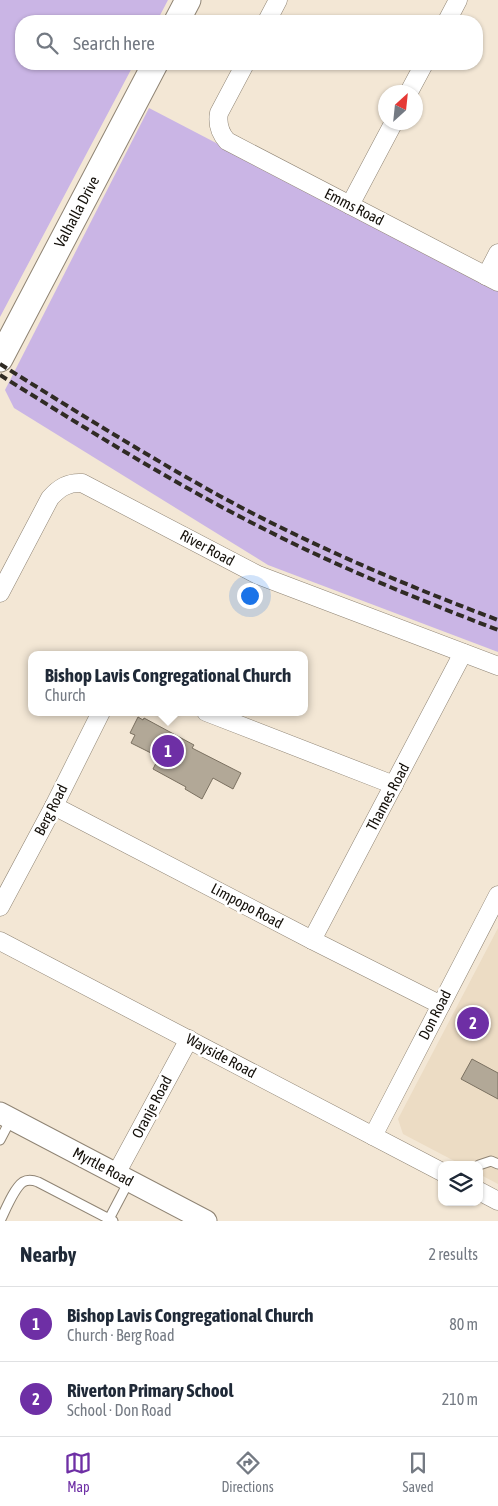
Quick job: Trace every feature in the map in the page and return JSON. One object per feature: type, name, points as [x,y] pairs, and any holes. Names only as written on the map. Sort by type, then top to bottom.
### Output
[{"type":"main road","points":[[180,15],[188,0]]},
{"type":"main road","name":"Valhalla Drive","points":[[0,360],[152,70]]},
{"type":"street","points":[[270,15],[278,0]]},
{"type":"street","points":[[450,15],[458,0]]},
{"type":"street","name":"Emms Road","points":[[242,70],[221,108],[218,124],[223,136],[233,144],[492,279]]},
{"type":"street","points":[[413,85],[421,70]]},
{"type":"street","points":[[350,205],[390,130]]},
{"type":"street","points":[[492,279],[498,253]]},
{"type":"street","name":"River Road","points":[[0,592],[50,498],[62,486],[74,482],[82,483],[258,575],[498,666]]},
{"type":"street","name":"Thames Road","points":[[312,940],[463,653]]},
{"type":"street","name":"Berg Road","points":[[0,907],[54,806],[98,716]]},
{"type":"street","points":[[216,716],[394,785]]},
{"type":"street","name":"Limpopo Road","points":[[54,806],[441,1005]]},
{"type":"street","name":"Don Road","points":[[373,1136],[498,895]]},
{"type":"street","name":"Wayside Road","points":[[0,941],[438,1170]]},
{"type":"street","name":"Oranje Road","points":[[123,1178],[189,1039]]},
{"type":"street","name":"Myrtle Road","points":[[5,1116],[206,1221]]},
{"type":"street","points":[[483,1193],[498,1201]]},
{"type":"lane","points":[[0,1140],[5,1116]]},
{"type":"lane","points":[[483,1164],[487,1162],[498,1164]]},
{"type":"lane","points":[[0,1221],[18,1187],[28,1180],[38,1182],[111,1220],[123,1178]]},
{"type":"shaded area","points":[[0,0],[168,0],[160,15],[15,15],[15,70],[131,70],[0,317]]},
{"type":"shaded area","points":[[149,108],[498,290],[498,652],[268,565],[14,408],[5,390]]},
{"type":"shaded area","points":[[498,928],[498,1184],[483,1176],[483,1161],[454,1161],[403,1134],[398,1119]]},
{"type":"building","points":[[138,717],[143,720],[144,718],[194,745],[192,748],[241,773],[233,789],[213,778],[202,799],[185,789],[186,787],[153,769],[159,757],[131,743],[135,735],[130,733]]},
{"type":"building","points":[[472,1059],[498,1073],[498,1099],[461,1079]]},
{"type":"railway","points":[[0,364],[135,447],[252,513],[356,562],[498,620]]},
{"type":"railway","points":[[0,375],[166,476],[268,531],[382,584],[498,630]]},
{"type":"place","name":"Bishop Lavis Congregational Church","points":[[168,751]]},
{"type":"place","name":"Riverton Primary School","points":[[473,1023]]}]
